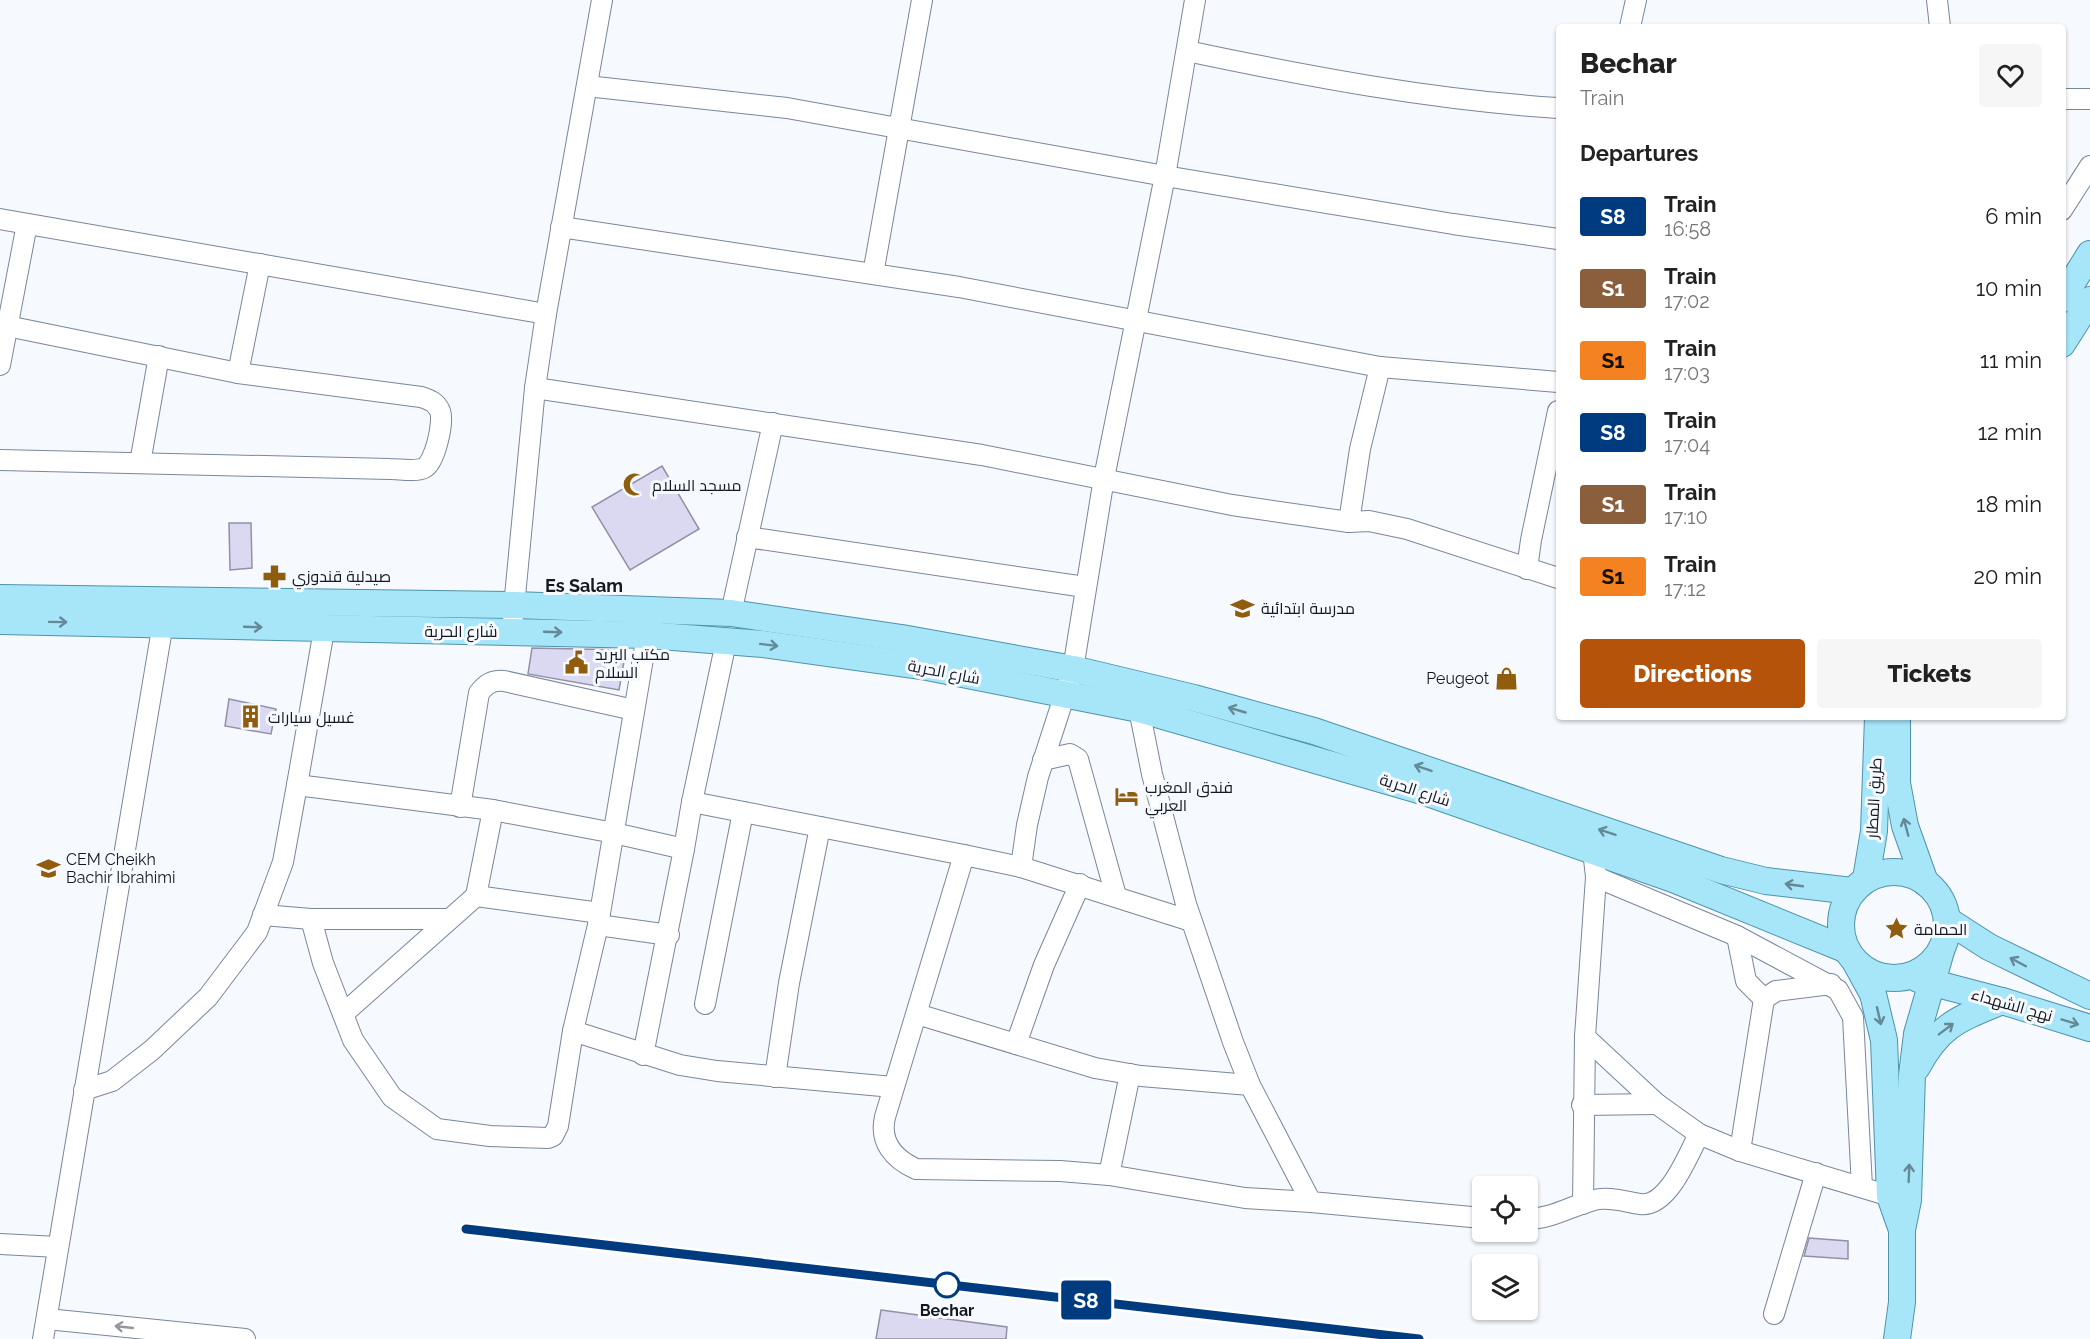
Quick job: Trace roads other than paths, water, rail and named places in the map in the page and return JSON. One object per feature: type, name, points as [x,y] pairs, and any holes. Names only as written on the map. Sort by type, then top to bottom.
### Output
[{"type":"main road","points":[[2066,293],[2090,254]]},
{"type":"main road","points":[[2066,338],[2090,300]]},
{"type":"main road","name":"شارع الحرية","points":[[0,598],[165,612],[324,630],[511,631],[647,635],[764,644],[927,667],[1139,709],[1422,791],[1673,879],[1852,957]]},
{"type":"main road","name":"شارع الحرية","points":[[0,621],[165,612],[515,605],[731,613],[902,638],[1073,669],[1194,698],[1314,731],[1721,870],[1766,881],[1859,885]]},
{"type":"main road","name":"طريق المطار","points":[[1859,885],[1874,831],[1878,720]]},
{"type":"main road","name":"طريق المطار","points":[[1897,720],[1897,783],[1905,826],[1925,882]]},
{"type":"main road","points":[[1897,1339],[1902,1302],[1902,1230],[1908,1200],[1912,1075],[1921,980],[1941,951],[1946,939],[1947,920],[1942,902],[1925,882],[1911,874],[1896,872],[1881,873],[1859,885],[1844,904],[1841,936],[1873,994],[1884,1040],[1890,1196],[1902,1230]]},
{"type":"main road","points":[[1947,920],[2007,956],[2090,996]]},
{"type":"main road","points":[[1852,957],[1868,972],[1881,977],[1921,980]]},
{"type":"main road","name":"نهج الشهداء","points":[[1921,980],[2002,1001],[2090,1028]]},
{"type":"main road","points":[[1912,1075],[1929,1044],[1944,1028],[1961,1018],[2002,1001]]},
{"type":"street","points":[[511,631],[535,388],[561,226],[602,0]]},
{"type":"street","points":[[873,274],[922,0]]},
{"type":"street","points":[[1022,867],[1027,825],[1043,760],[1073,669],[1104,478],[1165,176],[1195,0]]},
{"type":"street","points":[[1631,24],[1636,0]]},
{"type":"street","points":[[1937,0],[1940,24]]},
{"type":"street","points":[[1187,51],[1404,93],[1490,104],[1556,108]]},
{"type":"street","points":[[587,86],[787,108],[1165,176],[1556,239]]},
{"type":"street","points":[[2066,99],[2090,99]]},
{"type":"street","points":[[2066,204],[2090,166]]},
{"type":"street","points":[[0,219],[546,314]]},
{"type":"street","points":[[0,364],[27,224]]},
{"type":"street","points":[[561,226],[1066,306],[1380,367],[1556,382]]},
{"type":"street","points":[[238,373],[260,264]]},
{"type":"street","points":[[0,460],[421,469],[431,462],[441,426],[441,412],[434,402],[422,397],[238,373],[8,326]]},
{"type":"street","points":[[140,463],[159,356]]},
{"type":"street","points":[[1348,522],[1360,449],[1380,367]]},
{"type":"street","points":[[535,388],[982,455],[1232,505],[1348,522],[1369,521],[1407,529],[1556,577]]},
{"type":"street","points":[[731,613],[773,423]]},
{"type":"street","points":[[1527,569],[1531,540],[1552,483],[1556,435]]},
{"type":"street","points":[[747,537],[1085,587]]},
{"type":"street","points":[[43,1339],[165,612]]},
{"type":"street","points":[[84,1090],[112,1082],[152,1050],[208,997],[257,932],[283,862],[324,630]]},
{"type":"street","points":[[311,919],[323,963],[353,1040],[392,1097],[437,1129],[490,1136],[548,1138],[553,1136],[558,1126],[573,1031],[599,919],[647,635]]},
{"type":"street","points":[[643,1055],[669,934],[692,802],[726,642]]},
{"type":"street","points":[[460,807],[478,699],[485,685],[504,681],[634,710]]},
{"type":"street","points":[[1139,709],[1152,774],[1191,921],[1250,1085],[1311,1202]]},
{"type":"street","points":[[1043,760],[1070,754],[1078,759],[1116,896]]},
{"type":"street","points":[[297,785],[493,810],[684,849]]},
{"type":"street","points":[[692,802],[1022,867],[1191,921]]},
{"type":"street","points":[[343,1014],[476,896],[493,810]]},
{"type":"street","points":[[705,1004],[743,812]]},
{"type":"street","points":[[775,1077],[789,983],[820,827]]},
{"type":"street","points":[[1583,1203],[1582,1105],[1596,877],[1593,850]]},
{"type":"street","points":[[964,855],[882,1129],[891,1152],[902,1163],[916,1169],[1060,1171],[1109,1175],[1245,1198],[1472,1217]]},
{"type":"street","points":[[1596,877],[1737,936],[1831,984],[1845,999],[1853,1017],[1862,1187]]},
{"type":"street","points":[[1016,1044],[1044,965],[1080,884]]},
{"type":"street","points":[[476,896],[669,934]]},
{"type":"street","points":[[263,915],[311,919],[449,919]]},
{"type":"street","points":[[1737,936],[1746,981],[1764,999]]},
{"type":"street","points":[[1740,1151],[1764,999],[1776,991],[1831,984]]},
{"type":"street","points":[[917,1014],[1095,1068],[1130,1074],[1250,1085]]},
{"type":"street","points":[[573,1031],[680,1065],[893,1088]]},
{"type":"street","points":[[1585,1037],[1656,1104],[1699,1134],[1740,1151],[1890,1196]]},
{"type":"street","points":[[1109,1175],[1130,1074]]},
{"type":"street","points":[[1582,1105],[1656,1104]]},
{"type":"street","points":[[1538,1218],[1551,1216],[1597,1199],[1647,1205],[1657,1200],[1669,1190],[1699,1134]]},
{"type":"street","points":[[1774,1314],[1815,1173]]},
{"type":"street","points":[[0,1244],[58,1247]]},
{"type":"street","points":[[47,1319],[96,1331],[245,1339]]},
{"type":"railway","points":[[466,1229],[1419,1339]]},
{"type":"train","name":"S8","points":[[466,1229],[1419,1339]]},
{"type":"place","name":"مسجد السلام","points":[[634,485]]},
{"type":"place","name":"صيدلية قندوزي","points":[[274,576]]},
{"type":"place","name":"مدرسة ابتدائية","points":[[1243,608]]},
{"type":"place","name":"مكتب البريد السلام","points":[[577,663]]},
{"type":"place","name":"Peugeot","points":[[1507,678]]},
{"type":"place","name":"غسيل سيارات","points":[[250,717]]},
{"type":"place","name":"فندق المغرب العربي","points":[[1127,796]]},
{"type":"place","name":"CEM Cheikh Bachir Ibrahimi","points":[[48,868]]},
{"type":"place","name":"الحمامة","points":[[1896,929]]},
{"type":"place","name":"Bechar","points":[[947,1285]]},
{"type":"district","name":"Es Salam","points":[[584,585]]}]
